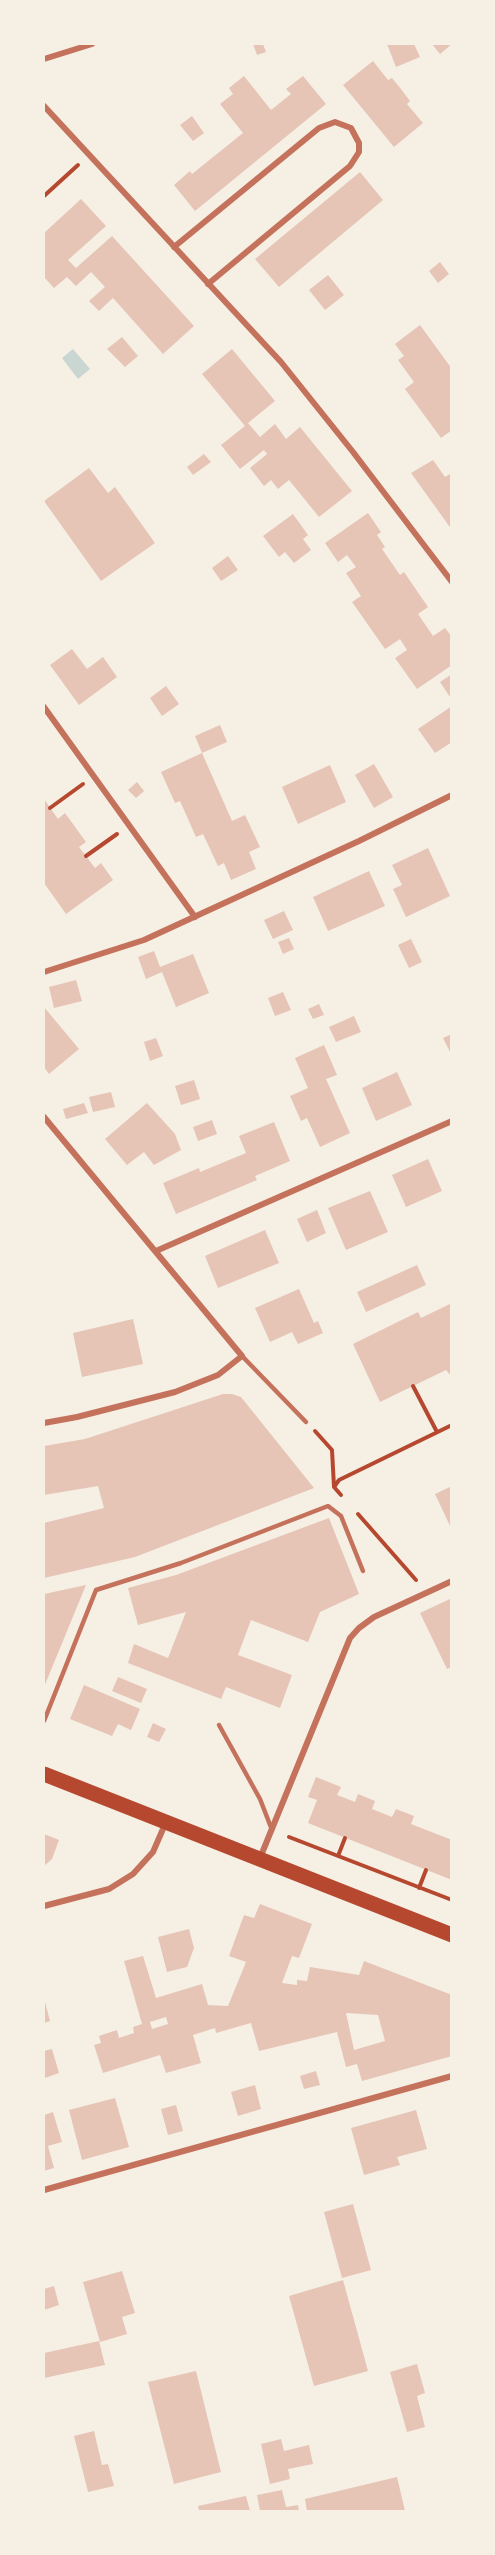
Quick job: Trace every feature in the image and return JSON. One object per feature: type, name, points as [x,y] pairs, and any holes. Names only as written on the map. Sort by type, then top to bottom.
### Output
[{"type":"main road","points":[[44,1774],[452,1935]]},
{"type":"street","points":[[44,59],[92,44]]},
{"type":"street","points":[[44,106],[298,384],[354,452],[452,582]]},
{"type":"street","points":[[174,247],[319,128],[335,122],[351,128],[359,143],[356,160],[208,284]]},
{"type":"street","points":[[44,707],[195,917]]},
{"type":"street","points":[[44,972],[144,940],[359,842],[452,795]]},
{"type":"street","points":[[44,1117],[242,1356],[218,1375],[175,1392],[77,1418],[44,1423]]},
{"type":"street","points":[[156,1251],[452,1121]]},
{"type":"street","points":[[260,1859],[350,1638],[358,1628],[375,1617],[452,1581]]},
{"type":"street","points":[[44,1906],[109,1889],[133,1874],[153,1852],[166,1822]]},
{"type":"street","points":[[44,2190],[452,2076]]},
{"type":"lane","points":[[242,1356],[306,1422]]},
{"type":"lane","points":[[44,1721],[96,1590],[180,1563],[328,1506],[341,1516],[363,1571]]},
{"type":"lane","points":[[219,1725],[260,1799],[272,1830]]},
{"type":"path","points":[[44,196],[78,165]]},
{"type":"path","points":[[50,808],[85,783]]},
{"type":"path","points":[[87,856],[121,831]]},
{"type":"path","points":[[413,1386],[436,1432]]},
{"type":"path","points":[[306,1422],[332,1450],[334,1487],[342,1496]]},
{"type":"path","points":[[334,1487],[339,1480],[452,1425]]},
{"type":"path","points":[[357,1514],[427,1592]]},
{"type":"path","points":[[289,1837],[452,1900]]},
{"type":"path","points":[[338,1856],[345,1838]]},
{"type":"path","points":[[419,1888],[426,1870]]},
{"type":"shaded area","points":[[73,349],[90,369],[78,379],[62,358]]},
{"type":"building","points":[[253,44],[263,44],[266,52],[257,55]]},
{"type":"building","points":[[387,44],[414,44],[420,57],[396,67]]},
{"type":"building","points":[[432,44],[452,44],[440,54]]},
{"type":"building","points":[[373,61],[388,80],[392,78],[401,89],[410,101],[407,104],[423,123],[394,147],[343,85]]},
{"type":"building","points":[[244,76],[271,110],[291,94],[286,89],[303,76],[326,104],[195,211],[174,185],[190,171],[192,174],[243,133],[220,104],[233,94],[229,88]]},
{"type":"building","points":[[192,116],[204,133],[193,141],[180,125]]},
{"type":"building","points":[[360,172],[383,200],[279,287],[255,259]]},
{"type":"building","points":[[81,199],[106,226],[68,260],[76,268],[112,236],[194,326],[163,354],[113,298],[99,311],[89,301],[105,287],[91,272],[76,286],[67,277],[54,288],[44,277],[44,233]]},
{"type":"building","points":[[440,262],[449,274],[438,283],[429,271]]},
{"type":"building","points":[[328,275],[344,295],[325,310],[309,290]]},
{"type":"building","points":[[420,325],[452,369],[452,430],[441,438],[405,389],[414,382],[398,360],[404,356],[395,344]]},
{"type":"building","points":[[122,337],[138,356],[125,367],[107,349]]},
{"type":"building","points":[[232,349],[275,401],[248,423],[260,437],[275,424],[286,439],[300,427],[352,491],[319,517],[289,480],[278,489],[271,480],[264,486],[250,468],[267,454],[264,450],[240,469],[221,445],[245,426],[202,374]]},
{"type":"building","points":[[204,454],[211,462],[193,475],[187,467]]},
{"type":"building","points":[[433,460],[445,477],[452,473],[452,530],[411,473]]},
{"type":"building","points":[[89,468],[108,493],[115,487],[155,543],[101,581],[44,501]]},
{"type":"building","points":[[368,513],[381,532],[377,535],[385,547],[382,549],[400,575],[404,572],[428,607],[418,614],[433,636],[445,628],[452,637],[452,665],[417,689],[395,658],[407,650],[400,639],[385,649],[352,602],[361,596],[346,573],[356,567],[347,555],[338,562],[325,543]]},
{"type":"building","points":[[293,514],[308,535],[303,539],[311,550],[294,563],[285,552],[279,557],[263,536]]},
{"type":"building","points":[[228,556],[238,570],[221,581],[212,568]]},
{"type":"building","points":[[72,649],[87,669],[103,657],[117,677],[79,705],[50,665]]},
{"type":"building","points":[[452,674],[452,700],[440,682]]},
{"type":"building","points":[[166,686],[179,704],[162,716],[150,698]]},
{"type":"building","points":[[452,706],[452,742],[435,753],[418,729]]},
{"type":"building","points":[[220,725],[227,742],[202,753],[195,736]]},
{"type":"building","points":[[202,753],[232,821],[245,815],[260,847],[249,852],[256,869],[231,880],[224,863],[218,866],[203,834],[196,837],[180,801],[175,803],[161,772]]},
{"type":"building","points":[[374,764],[393,797],[374,808],[355,775]]},
{"type":"building","points":[[330,765],[346,802],[298,824],[282,787]]},
{"type":"building","points":[[137,782],[144,791],[136,798],[128,790]]},
{"type":"building","points":[[44,799],[58,819],[65,813],[86,842],[79,847],[95,868],[101,863],[113,880],[66,914],[44,883]]},
{"type":"building","points":[[428,848],[450,896],[406,917],[393,889],[402,885],[392,865]]},
{"type":"building","points":[[369,871],[385,906],[328,931],[313,897]]},
{"type":"building","points":[[284,911],[293,930],[273,939],[264,920]]},
{"type":"building","points":[[289,938],[294,949],[283,954],[278,942]]},
{"type":"building","points":[[411,939],[422,962],[409,968],[398,945]]},
{"type":"building","points":[[154,951],[160,967],[193,954],[209,993],[176,1007],[162,972],[146,979],[138,957]]},
{"type":"building","points":[[76,980],[82,1001],[54,1008],[49,987]]},
{"type":"building","points":[[283,992],[291,1010],[275,1016],[268,998]]},
{"type":"building","points":[[319,1004],[324,1015],[313,1019],[308,1009]]},
{"type":"building","points":[[44,1007],[79,1049],[49,1074],[44,1067]]},
{"type":"building","points":[[354,1016],[361,1032],[336,1042],[329,1027]]},
{"type":"building","points":[[452,1034],[452,1056],[443,1038]]},
{"type":"building","points":[[156,1038],[163,1056],[150,1061],[144,1042]]},
{"type":"building","points":[[324,1045],[337,1075],[326,1079],[350,1133],[320,1147],[307,1118],[301,1121],[290,1096],[308,1088],[295,1058]]},
{"type":"building","points":[[397,1072],[412,1105],[376,1121],[362,1088]]},
{"type":"building","points":[[194,1080],[200,1099],[181,1105],[175,1086]]},
{"type":"building","points":[[111,1092],[115,1107],[93,1112],[89,1097]]},
{"type":"building","points":[[84,1103],[88,1113],[66,1119],[63,1109]]},
{"type":"building","points":[[147,1103],[175,1134],[181,1150],[154,1165],[144,1152],[127,1165],[105,1139]]},
{"type":"building","points":[[212,1120],[217,1134],[198,1141],[193,1127]]},
{"type":"building","points":[[274,1122],[290,1161],[255,1176],[257,1180],[176,1214],[163,1183],[199,1168],[200,1172],[246,1153],[239,1136]]},
{"type":"building","points":[[428,1159],[442,1191],[406,1207],[392,1175]]},
{"type":"building","points":[[370,1191],[388,1232],[346,1250],[328,1208]]},
{"type":"building","points":[[317,1210],[326,1233],[307,1242],[297,1219]]},
{"type":"building","points":[[265,1230],[279,1263],[218,1288],[205,1256]]},
{"type":"building","points":[[417,1265],[426,1285],[366,1312],[357,1292]]},
{"type":"building","points":[[299,1289],[314,1323],[318,1321],[323,1333],[298,1344],[292,1332],[270,1342],[255,1308]]},
{"type":"building","points":[[452,1303],[452,1377],[446,1370],[380,1402],[353,1344],[418,1312],[421,1318]]},
{"type":"building","points":[[133,1319],[143,1364],[82,1377],[73,1333]]},
{"type":"building","points":[[223,1394],[241,1397],[314,1488],[135,1557],[44,1578],[44,1523],[104,1508],[98,1486],[44,1495],[44,1446],[85,1439]]},
{"type":"building","points":[[452,1486],[452,1530],[435,1494]]},
{"type":"building","points":[[329,1518],[359,1594],[320,1612],[308,1642],[251,1620],[238,1655],[292,1675],[280,1708],[226,1687],[221,1699],[128,1663],[134,1644],[168,1658],[186,1612],[138,1625],[128,1588],[176,1575]]},
{"type":"building","points":[[86,1585],[44,1687],[44,1594]]},
{"type":"building","points":[[452,1598],[452,1667],[447,1669],[420,1613]]},
{"type":"building","points":[[118,1677],[147,1689],[141,1703],[112,1691]]},
{"type":"building","points":[[84,1685],[140,1709],[131,1730],[118,1724],[112,1736],[70,1719]]},
{"type":"building","points":[[153,1723],[166,1729],[159,1742],[147,1737]]},
{"type":"building","points":[[316,1777],[341,1787],[337,1795],[355,1802],[358,1794],[375,1801],[372,1809],[392,1817],[396,1809],[414,1816],[411,1824],[452,1840],[452,1880],[308,1823],[317,1800],[308,1797]]},
{"type":"building","points":[[44,1834],[59,1840],[52,1859],[44,1866]]},
{"type":"building","points":[[260,1904],[312,1924],[299,1958],[292,1956],[282,1983],[297,1985],[297,1980],[307,1981],[310,1967],[359,1975],[364,1961],[452,1995],[452,2056],[362,2081],[357,2064],[346,2067],[337,2032],[259,2051],[251,2023],[216,2033],[215,2028],[193,2035],[201,2063],[166,2073],[160,2055],[103,2073],[94,2045],[101,2043],[99,2036],[117,2030],[119,2038],[134,2033],[133,2027],[142,2024],[124,1961],[143,1956],[156,1998],[202,1984],[208,2005],[228,2006],[246,1962],[229,1956],[244,1915],[254,1918]],"holes":[[[346,2013],[378,2015],[385,2041],[354,2050]],[[166,2017],[168,2024],[152,2029],[150,2022]]]},
{"type":"building","points":[[189,1929],[194,1948],[187,1967],[167,1972],[158,1937]]},
{"type":"building","points":[[44,1998],[50,2021],[44,2023]]},
{"type":"building","points":[[52,2049],[59,2073],[45,2078],[44,2051]]},
{"type":"building","points":[[316,2071],[320,2085],[304,2089],[300,2076]]},
{"type":"building","points":[[255,2085],[261,2109],[238,2116],[231,2092]]},
{"type":"building","points":[[115,2098],[129,2147],[82,2160],[69,2110]]},
{"type":"building","points":[[176,2105],[183,2131],[168,2135],[161,2109]]},
{"type":"building","points":[[416,2110],[427,2149],[397,2157],[400,2165],[364,2175],[351,2128]]},
{"type":"building","points":[[53,2112],[62,2142],[48,2146],[54,2168],[44,2171],[44,2115]]},
{"type":"building","points":[[353,2204],[371,2270],[342,2278],[324,2212]]},
{"type":"building","points":[[122,2271],[135,2313],[122,2317],[127,2334],[100,2342],[83,2282]]},
{"type":"building","points":[[343,2280],[368,2371],[314,2386],[289,2296]]},
{"type":"building","points":[[54,2286],[59,2305],[44,2310],[44,2289]]},
{"type":"building","points":[[99,2341],[105,2365],[44,2378],[44,2353]]},
{"type":"building","points":[[417,2364],[425,2393],[417,2396],[425,2427],[407,2432],[390,2372]]},
{"type":"building","points":[[196,2371],[221,2472],[174,2484],[148,2382]]},
{"type":"building","points":[[94,2431],[102,2465],[108,2464],[114,2486],[88,2492],[74,2436]]},
{"type":"building","points":[[281,2439],[284,2451],[309,2445],[313,2464],[288,2469],[290,2479],[270,2484],[261,2444]]},
{"type":"building","points":[[397,2477],[405,2511],[307,2511],[305,2499]]},
{"type":"building","points":[[282,2490],[286,2507],[298,2505],[299,2511],[260,2511],[257,2495]]},
{"type":"building","points":[[246,2496],[250,2511],[199,2511],[198,2506]]}]
